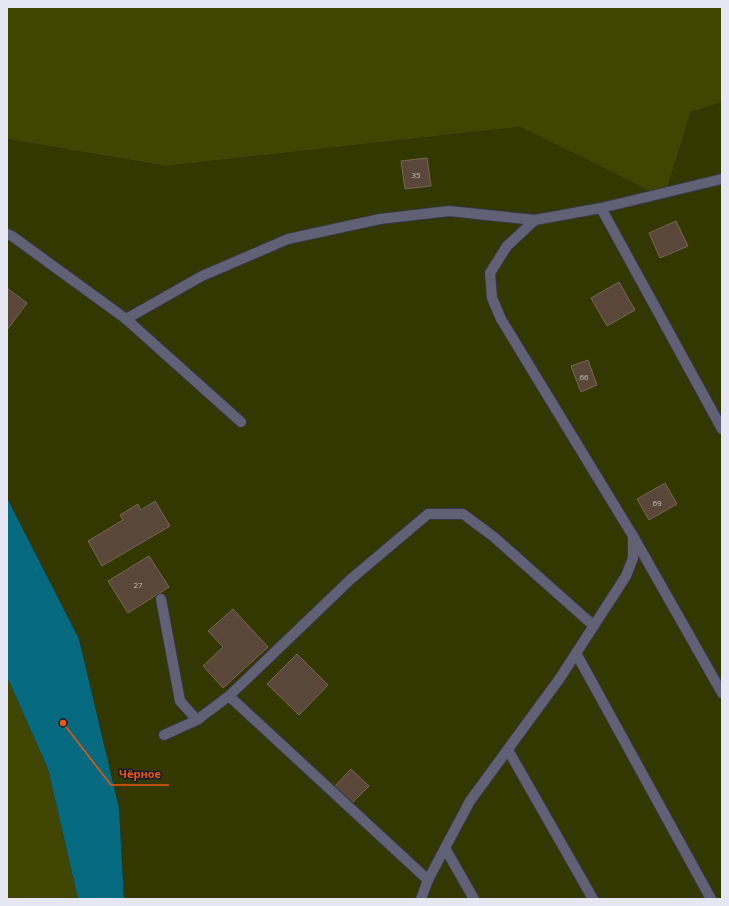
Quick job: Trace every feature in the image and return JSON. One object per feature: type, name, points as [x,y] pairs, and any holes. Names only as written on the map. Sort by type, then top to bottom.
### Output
[{"type":"street","points":[[126,320],[202,276],[288,239],[380,219],[449,211],[535,220],[601,208],[722,179]]},
{"type":"street","points":[[601,208],[722,430]]},
{"type":"street","points":[[535,220],[507,246],[490,273],[492,298],[501,319],[633,536],[722,694]]},
{"type":"street","points":[[7,234],[12,236],[126,320],[241,422]]},
{"type":"street","points":[[164,736],[197,720],[229,696],[351,579],[428,514],[463,514],[494,537],[594,626]]},
{"type":"street","points":[[421,899],[428,880],[470,801],[560,678],[626,576],[633,558],[633,536]]},
{"type":"street","points":[[161,599],[180,701],[197,720]]},
{"type":"street","points":[[576,653],[711,899]]},
{"type":"street","points":[[229,696],[428,880]]},
{"type":"street","points":[[508,750],[593,899]]},
{"type":"street","points":[[445,848],[474,899]]},
{"type":"green space","points":[[722,102],[722,899],[124,899],[119,808],[79,639],[7,498],[7,139],[166,166],[520,127],[664,198],[691,112]]},
{"type":"shaded area","points":[[7,7],[722,7],[722,102],[691,112],[664,198],[520,127],[166,166],[7,139]]},
{"type":"shaded area","points":[[7,677],[48,769],[78,899],[7,899]]},
{"type":"water","points":[[7,498],[79,639],[119,808],[124,899],[78,899],[48,769],[7,677]]},
{"type":"building","points":[[427,158],[431,186],[405,189],[401,161]]},
{"type":"building","points":[[676,221],[688,246],[660,258],[649,233]]},
{"type":"building","points":[[619,282],[635,310],[607,326],[591,298]]},
{"type":"building","points":[[7,288],[27,303],[7,330]]},
{"type":"building","points":[[588,360],[597,385],[581,392],[571,366]]},
{"type":"building","points":[[665,483],[677,504],[649,520],[637,499]]},
{"type":"building","points":[[155,501],[170,526],[102,566],[88,541],[123,520],[120,515],[138,504],[141,510]]},
{"type":"building","points":[[149,556],[169,587],[128,613],[108,581]]},
{"type":"building","points":[[233,609],[268,647],[223,688],[203,666],[223,647],[208,631]]},
{"type":"building","points":[[297,654],[328,685],[299,715],[267,684]]},
{"type":"building","points":[[351,769],[369,786],[352,803],[335,786]]},
{"type":"place","name":"Чёрное","points":[[63,723]]}]
